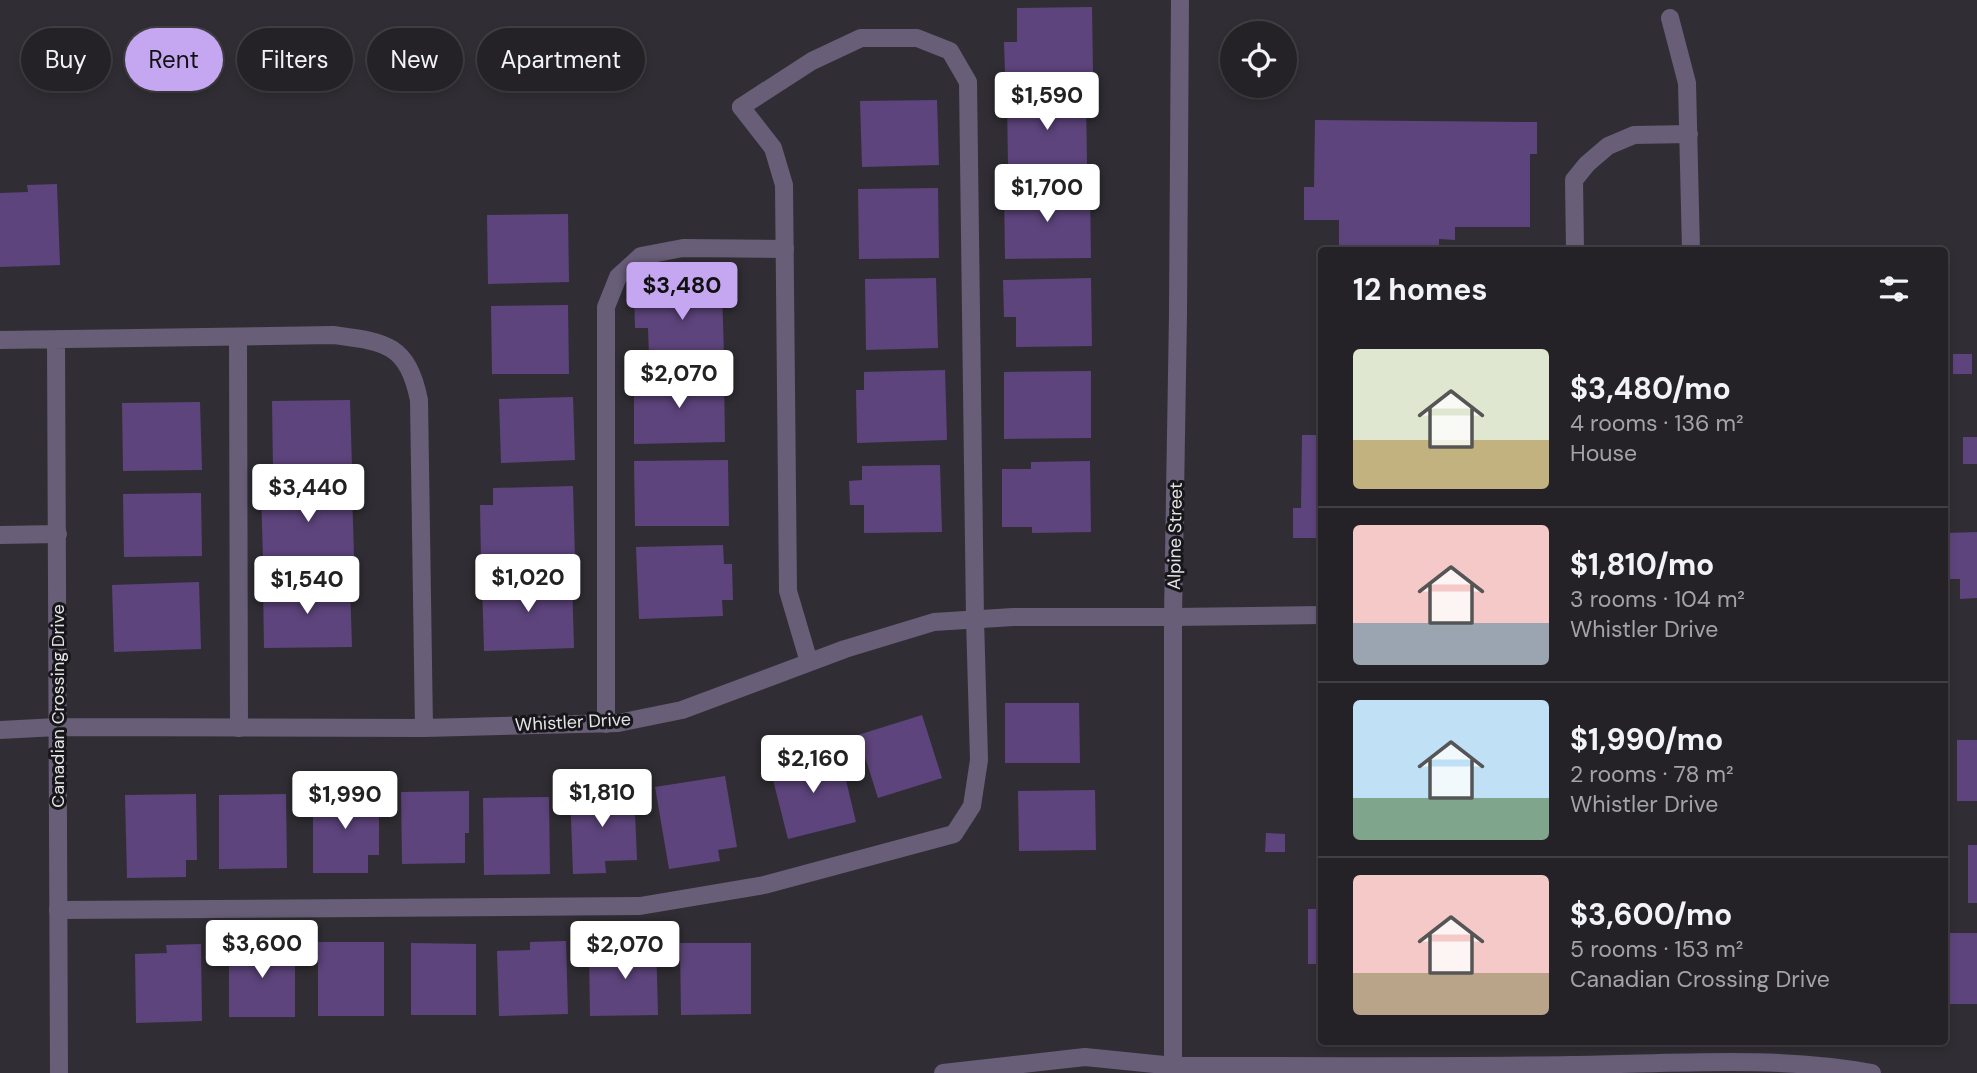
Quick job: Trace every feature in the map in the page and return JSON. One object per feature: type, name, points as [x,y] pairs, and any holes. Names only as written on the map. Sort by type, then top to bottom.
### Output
[{"type":"street","name":"Alpine Street","points":[[1173,1070],[1173,617],[1180,0]]},
{"type":"street","points":[[1670,19],[1687,83],[1691,247]]},
{"type":"street","points":[[58,910],[640,906],[764,885],[954,834],[972,806],[979,761],[968,82],[950,51],[916,38],[861,38],[812,61],[741,107],[772,148],[785,184],[788,591],[809,662]]},
{"type":"street","points":[[1575,247],[1574,180],[1587,164],[1608,146],[1633,135],[1689,134]]},
{"type":"street","points":[[606,724],[606,307],[618,277],[641,256],[683,248],[785,249]]},
{"type":"street","points":[[0,340],[333,335],[375,341],[400,354],[414,375],[419,400],[424,728]]},
{"type":"street","points":[[238,337],[239,728]]},
{"type":"street","name":"Canadian Crossing Drive","points":[[56,340],[59,1073]]},
{"type":"street","points":[[0,535],[58,534]]},
{"type":"street","name":"Whistler Drive","points":[[0,730],[57,727],[424,728],[606,724],[682,710],[809,662],[934,622],[1013,617],[1318,615]]},
{"type":"street","points":[[943,1073],[1085,1057],[1173,1070],[1546,1069],[1768,1062],[1838,1067],[1872,1073]]},
{"type":"building","points":[[1092,7],[1093,72],[1005,74],[1004,42],[1017,42],[1017,8]]},
{"type":"building","points":[[1086,99],[1087,164],[1008,166],[1007,100]]},
{"type":"building","points":[[937,100],[939,165],[862,167],[860,101]]},
{"type":"building","points":[[1315,120],[1537,122],[1537,154],[1530,154],[1530,227],[1455,227],[1455,240],[1439,239],[1439,247],[1339,247],[1339,220],[1304,220],[1304,187],[1314,187]]},
{"type":"building","points":[[57,184],[60,265],[0,267],[0,193],[28,192],[27,185]]},
{"type":"building","points":[[938,188],[939,258],[859,259],[858,189]]},
{"type":"building","points":[[1004,189],[1090,189],[1091,258],[1005,259]]},
{"type":"building","points":[[568,214],[569,282],[488,284],[487,215]]},
{"type":"building","points":[[936,278],[938,348],[866,350],[865,279]]},
{"type":"building","points":[[1091,278],[1092,346],[1016,347],[1016,317],[1004,317],[1003,280]]},
{"type":"building","points":[[722,289],[724,356],[649,357],[648,328],[635,328],[634,291]]},
{"type":"building","points":[[568,305],[569,374],[492,374],[491,306]]},
{"type":"building","points":[[1953,354],[1972,354],[1972,374],[1953,374]]},
{"type":"building","points":[[945,370],[947,440],[857,443],[856,390],[864,390],[864,372]]},
{"type":"building","points":[[1091,371],[1091,438],[1004,439],[1004,372]]},
{"type":"building","points":[[724,376],[725,442],[634,444],[634,378]]},
{"type":"building","points":[[573,397],[575,460],[501,463],[499,399]]},
{"type":"building","points":[[350,400],[352,467],[273,468],[272,401]]},
{"type":"building","points":[[200,402],[202,470],[123,471],[122,403]]},
{"type":"building","points":[[1302,435],[1318,435],[1318,538],[1293,538],[1293,508],[1301,508]]},
{"type":"building","points":[[1963,437],[1977,437],[1977,464],[1963,464]]},
{"type":"building","points":[[728,460],[729,526],[635,526],[634,461]]},
{"type":"building","points":[[1090,461],[1091,532],[1032,533],[1032,527],[1002,527],[1002,469],[1031,469],[1031,462]]},
{"type":"building","points":[[940,465],[942,532],[864,533],[864,505],[850,505],[849,481],[862,480],[862,466]]},
{"type":"building","points":[[573,486],[575,558],[481,560],[480,505],[493,505],[493,488]]},
{"type":"building","points":[[352,490],[354,556],[263,559],[261,493]]},
{"type":"building","points":[[201,493],[202,556],[124,557],[123,494]]},
{"type":"building","points":[[1977,532],[1977,598],[1960,599],[1960,579],[1948,579],[1948,533]]},
{"type":"building","points":[[723,545],[724,564],[732,564],[733,600],[722,600],[723,616],[639,619],[636,547]]},
{"type":"building","points":[[572,578],[574,648],[484,651],[482,581]]},
{"type":"building","points":[[199,582],[201,649],[114,652],[112,585]]},
{"type":"building","points":[[350,584],[352,647],[264,648],[263,586]]},
{"type":"building","points":[[1005,703],[1079,703],[1080,763],[1005,763]]},
{"type":"building","points":[[922,715],[942,778],[878,798],[858,735]]},
{"type":"building","points":[[1957,740],[1977,740],[1977,801],[1957,801]]},
{"type":"building","points":[[839,751],[856,822],[788,839],[770,768]]},
{"type":"building","points":[[725,776],[737,847],[718,850],[720,861],[669,869],[655,787]]},
{"type":"building","points":[[634,788],[637,860],[605,861],[606,873],[573,874],[570,791]]},
{"type":"building","points":[[1095,790],[1096,850],[1019,851],[1018,791]]},
{"type":"building","points":[[469,791],[469,833],[465,833],[465,863],[402,864],[401,792]]},
{"type":"building","points":[[313,792],[379,792],[379,855],[368,855],[368,873],[313,873]]},
{"type":"building","points":[[196,794],[197,860],[186,860],[186,877],[127,878],[125,795]]},
{"type":"building","points":[[286,794],[287,868],[219,869],[219,795]]},
{"type":"building","points":[[549,797],[550,874],[484,875],[483,798]]},
{"type":"building","points":[[1266,833],[1285,834],[1285,852],[1265,852]]},
{"type":"building","points":[[1968,845],[1977,845],[1977,903],[1968,903]]},
{"type":"building","points":[[1308,909],[1318,909],[1318,964],[1308,964]]},
{"type":"building","points":[[1948,933],[1977,933],[1977,1004],[1948,1004]]},
{"type":"building","points":[[656,940],[658,1015],[590,1016],[589,952],[622,951],[622,941]]},
{"type":"building","points":[[566,941],[568,1014],[499,1016],[497,951],[530,950],[530,942]]},
{"type":"building","points":[[318,942],[384,942],[384,1016],[318,1016]]},
{"type":"building","points":[[229,943],[295,944],[295,1017],[229,1017]]},
{"type":"building","points":[[411,943],[476,944],[476,1015],[411,1015]]},
{"type":"building","points":[[680,943],[751,943],[751,1014],[681,1015]]},
{"type":"building","points":[[201,944],[202,1021],[136,1023],[135,954],[167,953],[166,945]]}]
